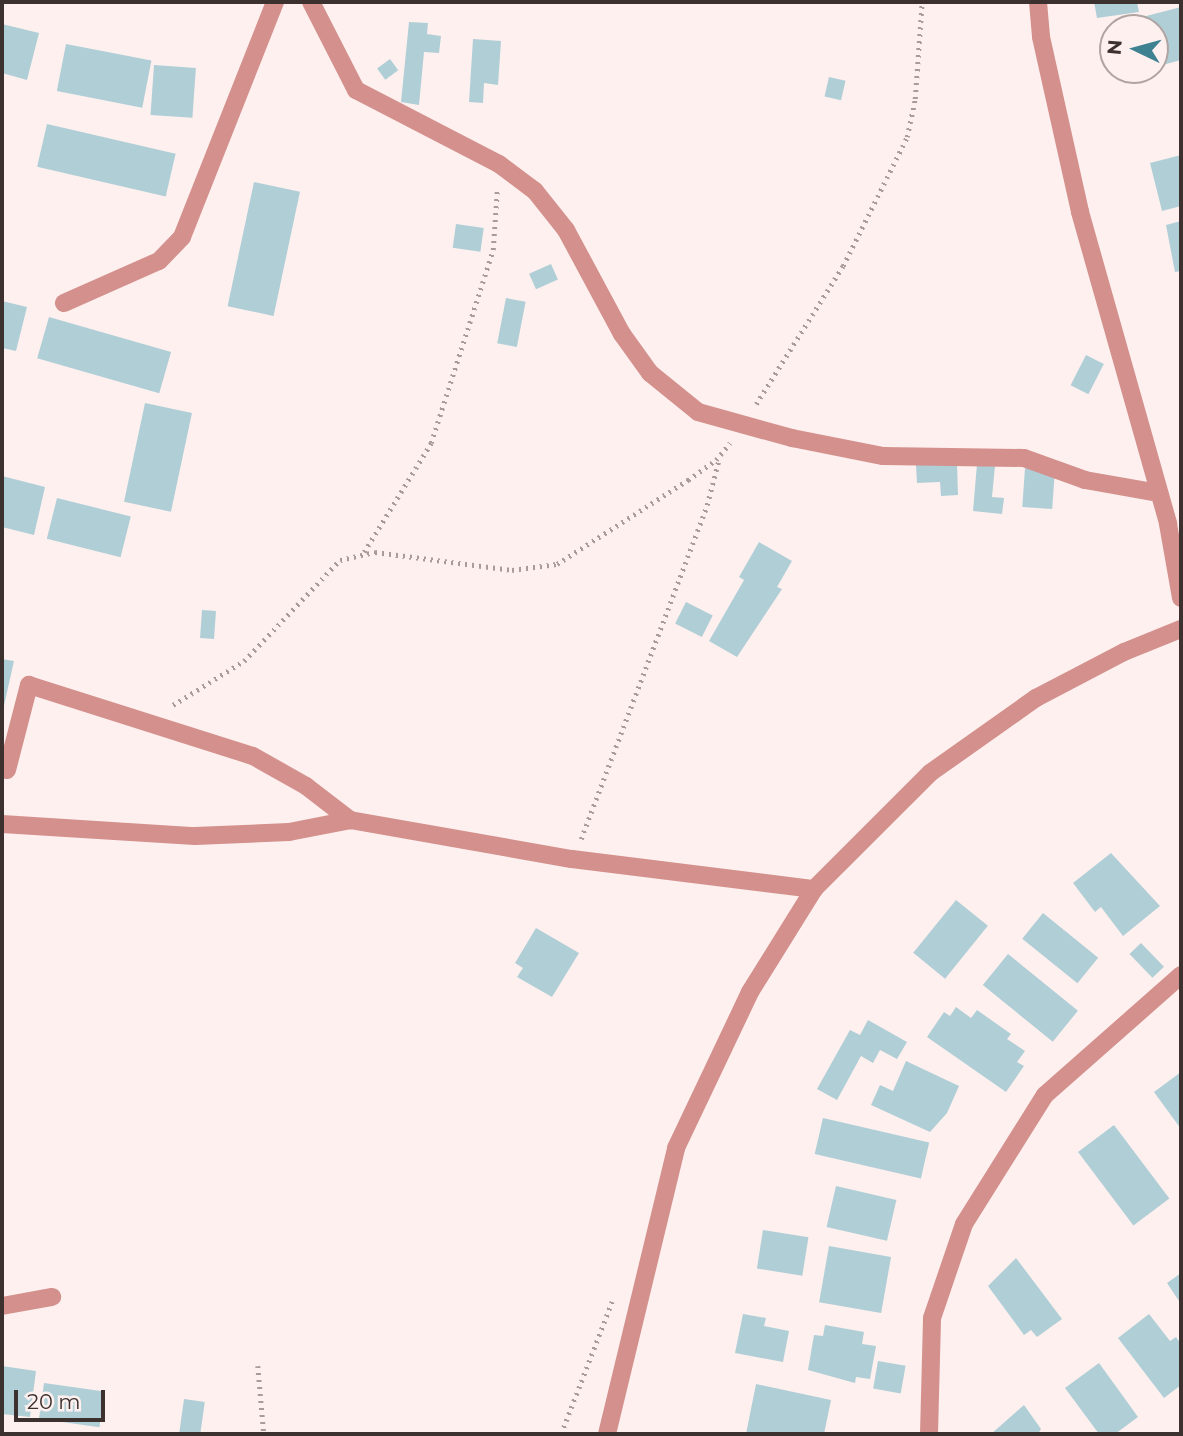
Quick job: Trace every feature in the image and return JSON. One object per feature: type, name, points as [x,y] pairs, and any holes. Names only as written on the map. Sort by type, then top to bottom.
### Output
[{"type":"street","points":[[64,303],[159,261],[182,237],[275,2]]},
{"type":"street","points":[[311,2],[356,90],[499,164],[535,191],[566,230],[622,334],[650,373],[698,412],[743,425],[883,456],[1024,458],[1053,465],[1086,480],[1158,494]]},
{"type":"street","points":[[1038,2],[1080,212],[1158,494],[1181,598]]},
{"type":"street","points":[[607,1434],[676,1148],[750,992],[814,889],[930,773],[1026,705],[1124,652],[1181,629]]},
{"type":"street","points":[[7,770],[29,685],[147,720],[253,756],[306,786],[350,820]]},
{"type":"street","points":[[2,824],[195,836],[289,832],[350,820],[572,859],[814,889]]},
{"type":"street","points":[[925,1433],[932,1318],[964,1224],[1045,1095],[1181,975]]},
{"type":"street","points":[[2,1306],[52,1297]]},
{"type":"path","points":[[147,720],[244,661],[328,568],[363,552],[407,554],[512,570],[557,564],[608,536],[719,457],[743,425],[843,266],[907,137],[915,99],[922,2]]},
{"type":"path","points":[[363,552],[431,443],[493,250],[499,164]]},
{"type":"path","points":[[572,859],[707,505],[719,457]]},
{"type":"path","points":[[561,1434],[616,1293]]},
{"type":"path","points":[[258,1366],[264,1434]]},
{"type":"building","points":[[1094,2],[1137,2],[1139,12],[1099,14],[1097,18]]},
{"type":"building","points":[[1181,7],[1181,60],[1169,63],[1169,14],[1154,14]]},
{"type":"building","points":[[409,22],[428,23],[427,34],[441,36],[439,53],[424,52],[419,105],[401,102]]},
{"type":"building","points":[[2,24],[39,33],[27,80],[2,73]]},
{"type":"building","points":[[473,39],[501,41],[498,85],[484,83],[483,103],[469,102]]},
{"type":"building","points":[[66,44],[151,61],[142,108],[57,91]]},
{"type":"building","points":[[390,59],[398,70],[385,80],[377,68]]},
{"type":"building","points":[[154,65],[196,68],[192,118],[151,115]]},
{"type":"building","points":[[829,77],[846,81],[841,100],[825,96]]},
{"type":"building","points":[[47,124],[176,154],[166,197],[37,167]]},
{"type":"building","points":[[1181,155],[1181,206],[1162,211],[1150,163]]},
{"type":"building","points":[[254,182],[300,192],[274,316],[228,306]]},
{"type":"building","points":[[1181,221],[1181,271],[1175,272],[1166,225]]},
{"type":"building","points":[[456,224],[484,228],[480,252],[453,248]]},
{"type":"building","points":[[551,264],[558,280],[536,289],[529,274]]},
{"type":"building","points":[[506,298],[526,302],[517,347],[497,343]]},
{"type":"building","points":[[2,301],[27,307],[16,351],[2,348]]},
{"type":"building","points":[[49,317],[171,352],[159,393],[37,358]]},
{"type":"building","points":[[1086,355],[1104,364],[1088,394],[1071,385]]},
{"type":"building","points":[[145,403],[192,413],[171,512],[124,502]]},
{"type":"building","points":[[957,463],[958,495],[941,496],[940,482],[917,483],[916,465]]},
{"type":"building","points":[[977,464],[995,466],[992,497],[1004,498],[1002,514],[973,511]]},
{"type":"building","points":[[1025,468],[1055,470],[1052,509],[1022,507]]},
{"type":"building","points":[[2,476],[45,487],[34,535],[2,527]]},
{"type":"building","points":[[57,498],[131,516],[121,557],[47,539]]},
{"type":"building","points":[[759,542],[792,561],[777,587],[782,589],[737,657],[709,641],[744,580],[739,577]]},
{"type":"building","points":[[686,602],[713,616],[702,637],[675,623]]},
{"type":"building","points":[[202,610],[216,611],[214,639],[200,638]]},
{"type":"building","points":[[2,659],[14,661],[3,710],[2,710]]},
{"type":"building","points":[[1111,853],[1160,906],[1123,936],[1101,907],[1095,912],[1073,883]]},
{"type":"building","points":[[956,900],[988,926],[945,979],[913,953]]},
{"type":"building","points":[[1043,913],[1098,958],[1077,983],[1022,939]]},
{"type":"building","points":[[536,928],[579,953],[552,997],[517,977],[523,968],[515,963]]},
{"type":"building","points":[[1141,943],[1164,967],[1152,978],[1129,954]]},
{"type":"building","points":[[1008,954],[1078,1011],[1053,1042],[983,985]]},
{"type":"building","points":[[956,1007],[971,1018],[977,1010],[1011,1034],[1007,1039],[1025,1051],[1017,1062],[1024,1066],[1006,1092],[927,1037],[944,1012],[950,1016]]},
{"type":"building","points":[[868,1020],[907,1042],[897,1059],[880,1050],[873,1063],[861,1056],[837,1100],[817,1089],[850,1030],[860,1035]]},
{"type":"building","points":[[906,1061],[959,1086],[947,1113],[930,1132],[871,1105],[880,1085],[893,1091]]},
{"type":"building","points":[[1181,1072],[1181,1129],[1154,1092]]},
{"type":"building","points":[[823,1118],[929,1143],[921,1179],[815,1154]]},
{"type":"building","points":[[1114,1125],[1169,1198],[1133,1226],[1078,1152]]},
{"type":"building","points":[[836,1186],[896,1200],[887,1241],[827,1227]]},
{"type":"building","points":[[763,1230],[808,1237],[802,1276],[757,1269]]},
{"type":"building","points":[[829,1246],[891,1257],[881,1313],[819,1302]]},
{"type":"building","points":[[1016,1258],[1062,1319],[1037,1337],[1031,1330],[1024,1335],[988,1286]]},
{"type":"building","points":[[1181,1273],[1181,1304],[1167,1283]]},
{"type":"building","points":[[743,1314],[766,1318],[764,1326],[789,1331],[783,1362],[735,1353]]},
{"type":"building","points":[[1149,1314],[1170,1341],[1176,1337],[1181,1344],[1181,1385],[1164,1398],[1118,1338]]},
{"type":"building","points":[[825,1325],[864,1332],[862,1344],[876,1346],[870,1379],[856,1377],[855,1383],[808,1370],[814,1335],[823,1336]]},
{"type":"building","points":[[878,1361],[906,1366],[901,1393],[873,1389]]},
{"type":"building","points":[[1099,1363],[1138,1417],[1115,1434],[1099,1434],[1065,1388]]},
{"type":"building","points":[[2,1366],[36,1371],[30,1417],[2,1414]]},
{"type":"building","points":[[44,1383],[104,1391],[99,1427],[39,1419]]},
{"type":"building","points":[[756,1384],[831,1400],[824,1434],[746,1434]]},
{"type":"building","points":[[184,1399],[205,1402],[200,1434],[179,1434]]},
{"type":"building","points":[[1024,1405],[1041,1429],[1038,1434],[991,1434]]}]
